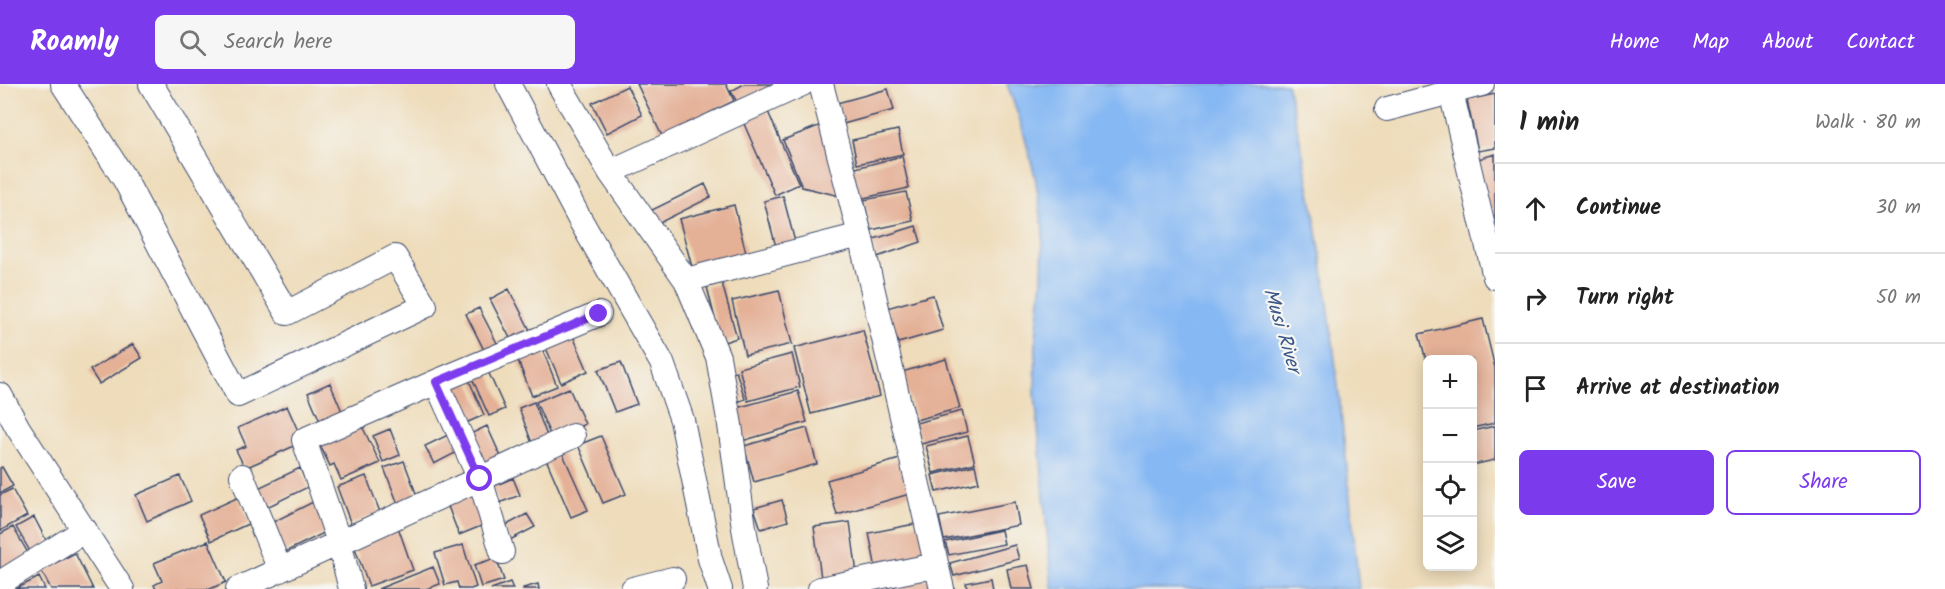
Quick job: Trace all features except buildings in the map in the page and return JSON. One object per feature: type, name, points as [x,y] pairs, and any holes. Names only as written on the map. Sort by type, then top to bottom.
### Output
[{"type":"street","points":[[63,84],[124,180],[238,395],[425,306],[395,257],[287,313],[151,84]]},
{"type":"street","points":[[508,84],[578,216],[662,363],[682,420],[710,559],[720,589]]},
{"type":"street","points":[[559,84],[610,172],[686,280],[718,357],[755,589]]},
{"type":"street","points":[[610,172],[802,84]]},
{"type":"street","points":[[821,84],[860,235],[942,589]]},
{"type":"street","points":[[1387,108],[1482,84]]},
{"type":"street","points":[[1451,92],[1495,277]]},
{"type":"street","points":[[686,280],[860,235]]},
{"type":"street","points":[[351,589],[339,542],[304,440],[599,314]]},
{"type":"street","points":[[436,382],[480,479],[502,552]]},
{"type":"street","points":[[0,395],[18,428],[122,589]]},
{"type":"street","points":[[238,589],[573,436]]},
{"type":"street","points":[[242,476],[280,570]]},
{"type":"street","points":[[0,584],[85,530]]},
{"type":"street","points":[[820,589],[936,565]]},
{"type":"street","points":[[633,589],[673,579]]},
{"type":"water","name":"Musi River","points":[[1007,84],[1287,84],[1313,209],[1332,335],[1359,589],[1052,589],[1035,393],[1043,228],[1035,176],[1021,123]]},
{"type":"route","points":[[480,479],[436,382],[599,314]]}]
